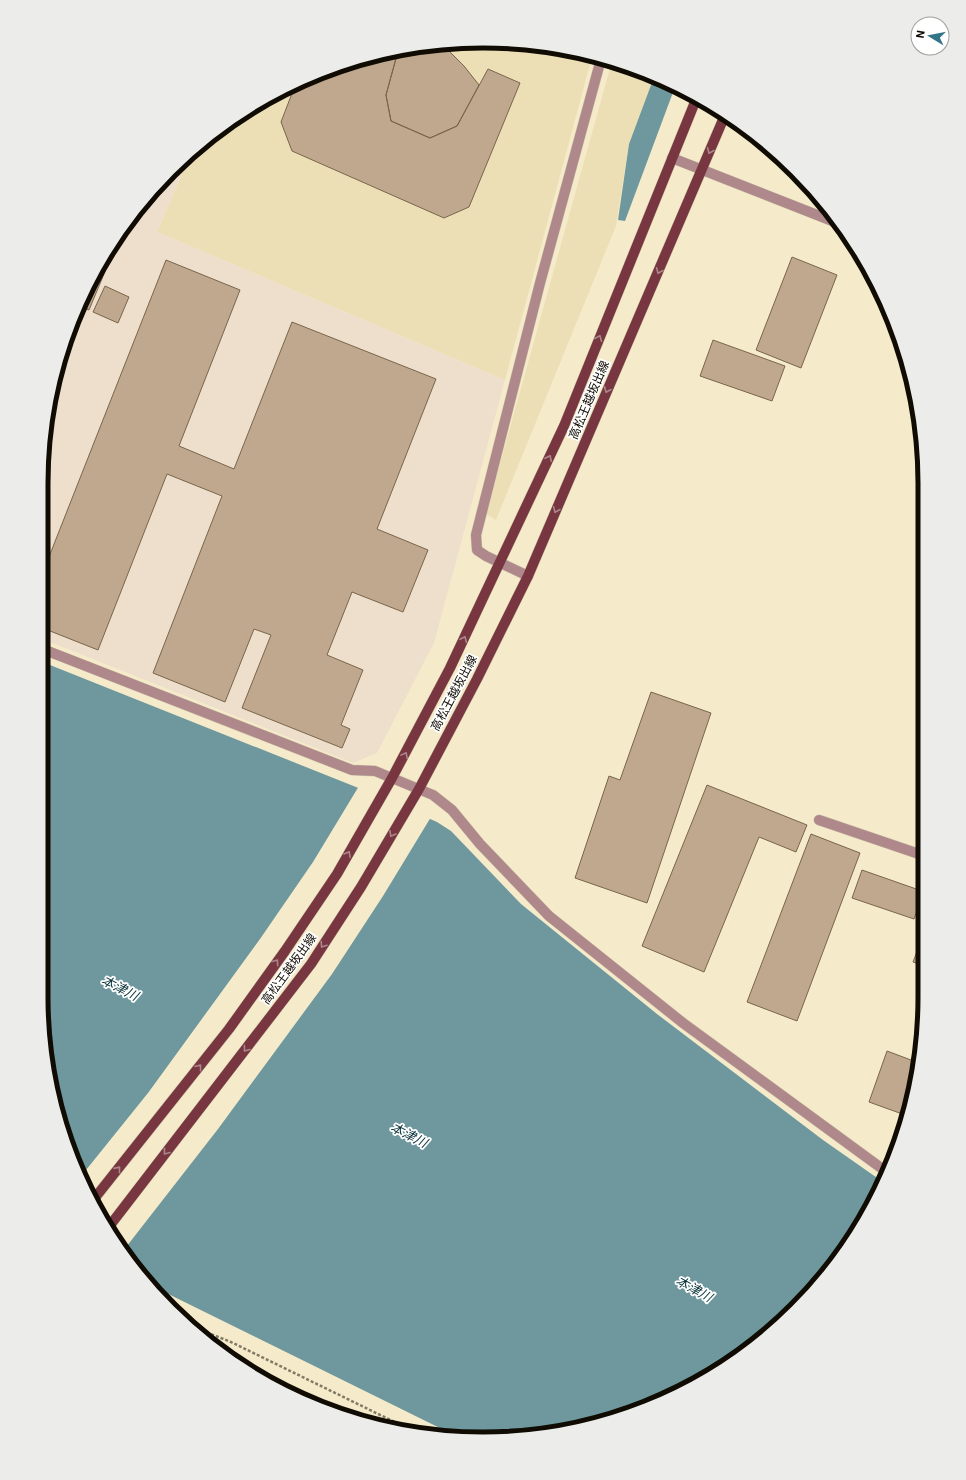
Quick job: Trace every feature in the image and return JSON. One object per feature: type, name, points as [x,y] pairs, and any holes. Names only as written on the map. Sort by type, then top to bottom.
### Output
[{"type":"main road","name":"高松王越坂出線","points":[[97,1196],[229,1029],[285,951],[336,874],[386,789],[450,668],[564,426],[694,103]]},
{"type":"main road","name":"高松王越坂出線","points":[[112,1223],[310,964],[361,886],[419,788],[477,678],[528,576],[723,120]]},
{"type":"street","points":[[528,576],[477,550],[476,535],[540,283],[600,64]]},
{"type":"street","points":[[672,158],[829,220]]},
{"type":"street","points":[[48,651],[352,770],[375,771],[433,795],[452,810],[480,844],[548,916],[683,1023],[882,1169]]},
{"type":"street","points":[[819,820],[918,853]]},
{"type":"path","points":[[206,1332],[231,1342],[400,1424]]},
{"type":"shaded area","points":[[455,49],[511,49],[568,56],[591,62],[505,380],[157,232],[186,166],[241,121],[266,106],[317,81],[343,71],[398,56]]},
{"type":"shaded area","points":[[610,67],[652,82],[629,144],[616,226],[496,520],[486,514]]},
{"type":"shaded area","points":[[186,166],[157,232],[505,380],[434,643],[377,753],[353,763],[48,641],[49,455],[56,398],[63,370],[81,317],[106,265],[138,218],[175,175]]},
{"type":"water","points":[[652,82],[673,92],[625,221],[618,220],[629,144]]},
{"type":"water","name":"本津川","points":[[48,664],[356,787],[437,822],[451,831],[521,904],[657,1014],[823,1140],[878,1178],[860,1214],[845,1239],[810,1284],[791,1305],[748,1342],[725,1359],[700,1374],[649,1399],[623,1409],[568,1424],[511,1431],[483,1432],[443,1430],[162,1291],[121,1239],[93,1189],[71,1137],[63,1110],[56,1082],[49,1025]]},
{"type":"pier","points":[[359,786],[431,817],[383,896],[332,974],[218,1129],[127,1246],[106,1214],[85,1171],[148,1093],[260,939],[313,862]]},
{"type":"building","points":[[448,50],[464,66],[479,85],[457,126],[430,138],[391,121],[386,95],[397,56],[426,52]]},
{"type":"building","points":[[397,56],[386,95],[391,121],[430,138],[457,126],[488,69],[520,83],[469,207],[444,218],[292,151],[281,122],[292,92],[343,71]]},
{"type":"building","points":[[111,257],[89,310],[85,308]]},
{"type":"building","points":[[792,257],[837,275],[801,368],[756,350]]},
{"type":"building","points":[[166,260],[240,290],[179,446],[234,469],[292,322],[436,379],[377,529],[428,550],[403,612],[352,592],[327,655],[363,670],[341,725],[350,729],[342,748],[242,708],[271,635],[254,629],[225,702],[153,673],[222,496],[167,474],[98,650],[48,630],[48,559]]},
{"type":"building","points":[[105,286],[129,297],[118,323],[93,312]]},
{"type":"building","points":[[713,340],[785,366],[772,401],[700,376]]},
{"type":"building","points":[[651,692],[711,713],[647,903],[575,878],[609,776],[620,780]]},
{"type":"building","points":[[707,785],[807,825],[796,852],[759,837],[704,972],[642,946]]},
{"type":"building","points":[[811,834],[860,853],[797,1021],[747,1002]]},
{"type":"building","points":[[862,870],[918,890],[918,908],[914,919],[852,898]]},
{"type":"building","points":[[918,949],[918,964],[913,962]]},
{"type":"building","points":[[887,1051],[913,1061],[910,1082],[902,1114],[869,1102]]}]
